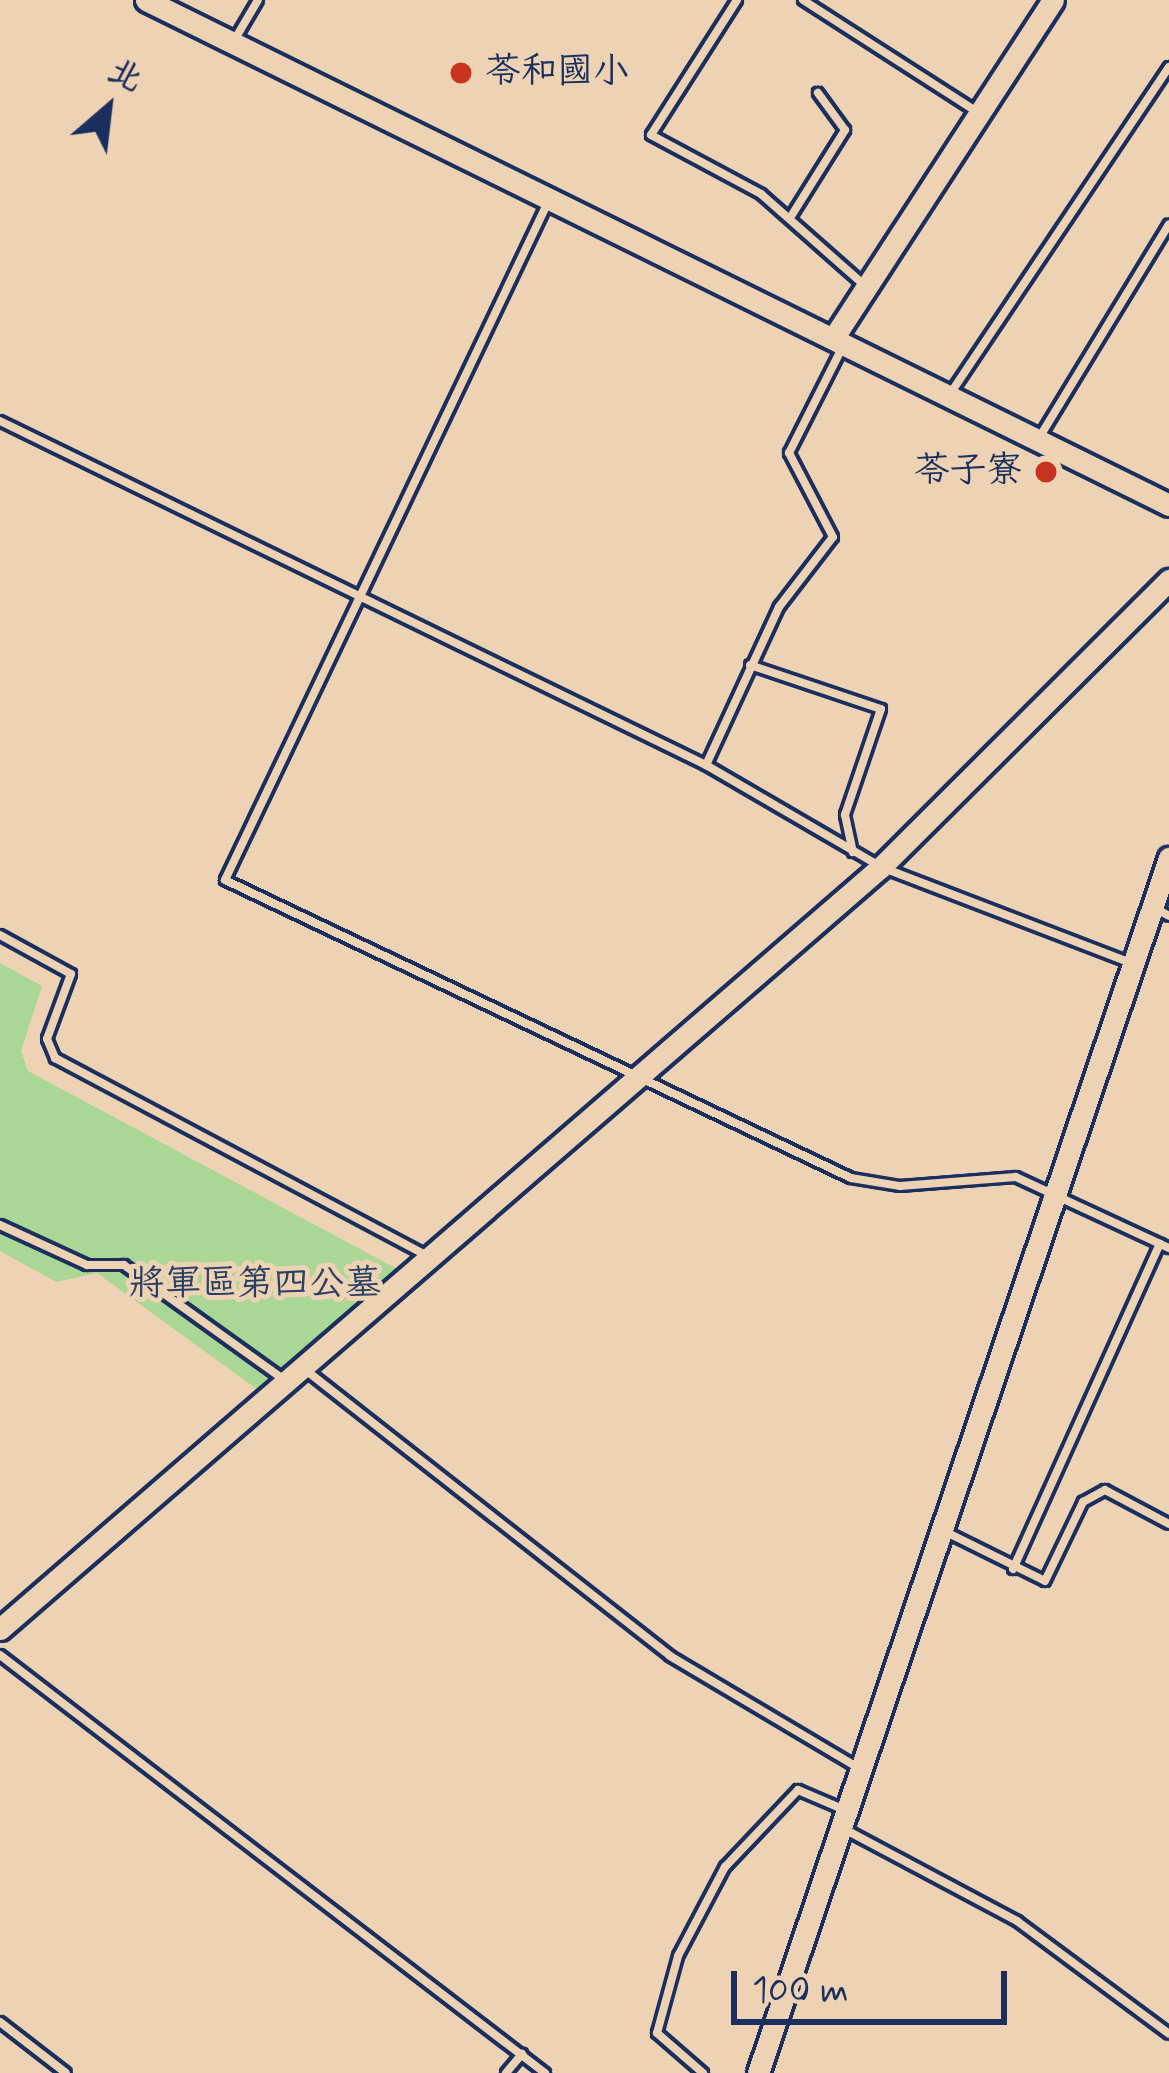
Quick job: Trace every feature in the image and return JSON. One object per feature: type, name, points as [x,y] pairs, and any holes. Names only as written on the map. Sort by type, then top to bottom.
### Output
[{"type":"street","points":[[146,0],[841,337],[1169,506]]},
{"type":"street","points":[[841,337],[862,284],[1053,0]]},
{"type":"street","points":[[0,1628],[636,1073],[881,867],[1169,580]]},
{"type":"street","points":[[758,2073],[848,1821],[861,1769],[1131,963],[1161,911],[1169,859]]},
{"type":"lane","points":[[234,40],[258,0]]},
{"type":"lane","points":[[736,0],[651,135],[790,218],[862,284]]},
{"type":"lane","points":[[802,0],[976,111]]},
{"type":"lane","points":[[952,392],[1169,68]]},
{"type":"lane","points":[[790,218],[845,130],[818,93]]},
{"type":"lane","points":[[552,195],[225,880],[851,1178],[900,1186],[1016,1177],[1164,1246],[1013,1569]]},
{"type":"lane","points":[[1039,438],[1169,224]]},
{"type":"lane","points":[[706,765],[750,665],[833,538],[789,453],[841,337]]},
{"type":"lane","points":[[0,421],[706,765],[881,867],[1131,963]]},
{"type":"lane","points":[[750,665],[881,709],[845,815],[853,852]]},
{"type":"lane","points":[[0,935],[70,974],[47,1039],[55,1058],[428,1256]]},
{"type":"lane","points":[[0,1225],[87,1265],[124,1265],[293,1373],[670,1656],[861,1769]]},
{"type":"lane","points":[[944,1532],[1045,1581],[1083,1502],[1105,1490],[1169,1524]]},
{"type":"lane","points":[[0,1655],[544,2073]]},
{"type":"lane","points":[[703,2073],[657,2033],[678,1956],[725,1868],[798,1790],[1017,1921],[1169,2034]]},
{"type":"lane","points":[[0,2023],[66,2073]]},
{"type":"lane","points":[[506,2073],[521,2054]]},
{"type":"green space","name":"將軍區第四公墓","points":[[0,963],[42,986],[21,1051],[28,1071],[399,1270],[258,1390],[97,1273],[56,1282],[0,1251]]},
{"type":"place","name":"苓和國小","points":[[461,73]]},
{"type":"place","name":"苓子寮","points":[[1046,472]]}]
